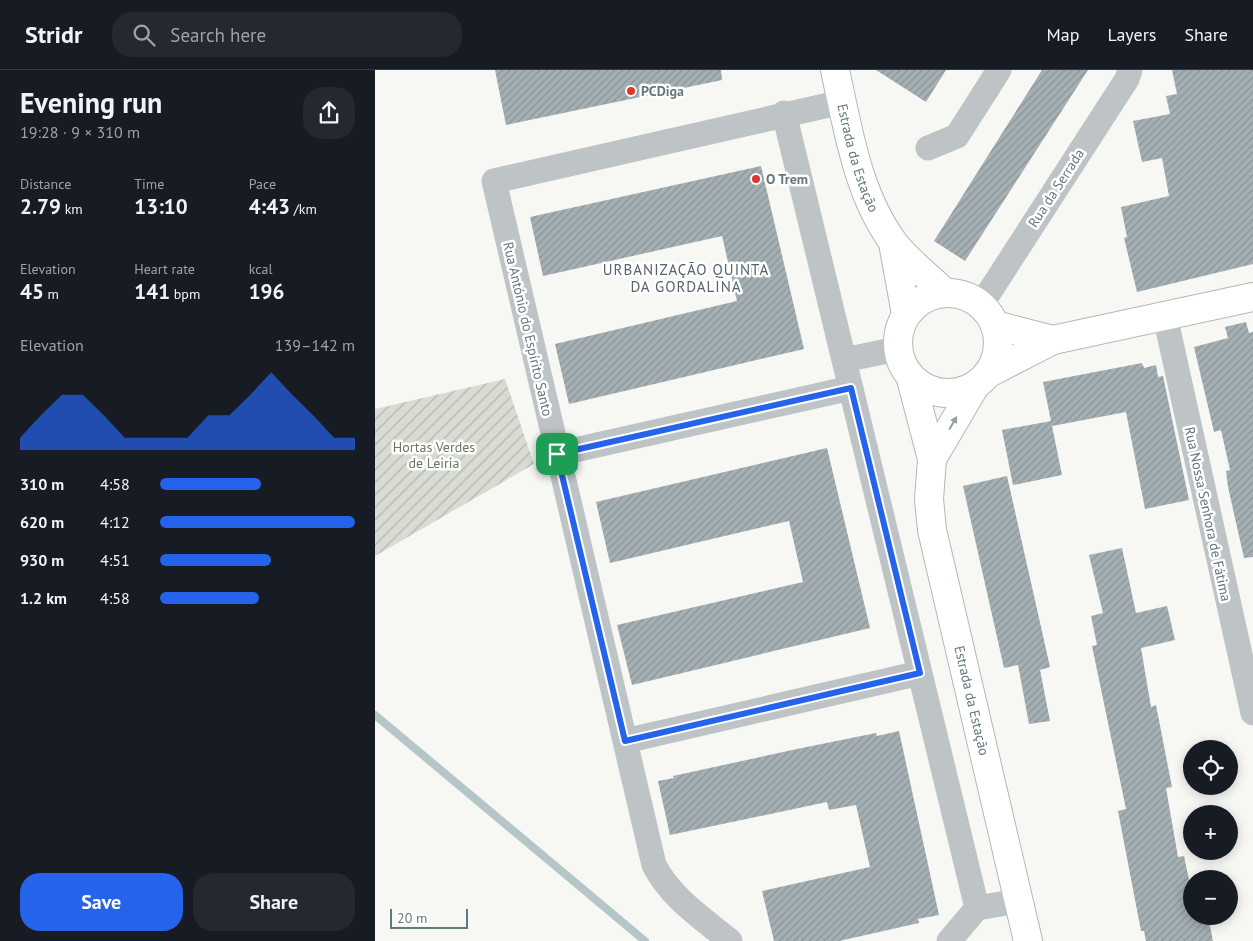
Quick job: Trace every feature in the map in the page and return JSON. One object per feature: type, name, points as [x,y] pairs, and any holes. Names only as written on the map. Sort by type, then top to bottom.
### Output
[{"type":"main road","name":"Estrada da Estação","points":[[835,70],[856,164],[868,196],[893,243],[906,314],[900,326],[897,349],[903,366],[911,378],[932,459],[929,499],[932,530],[1028,941]]},
{"type":"main road","name":"Estrada da Estação","points":[[893,243],[945,293]]},
{"type":"main road","points":[[906,314],[917,303],[930,296],[945,293],[963,295],[988,315],[1053,340]]},
{"type":"main road","points":[[911,378],[925,389],[942,394],[959,393],[1053,340],[1253,297]]},
{"type":"main road","name":"Estrada da Estação","points":[[932,459],[995,361],[998,348],[988,315]]},
{"type":"street","points":[[928,148],[957,136],[999,70]]},
{"type":"street","name":"Rua da Serrada","points":[[988,315],[1127,79],[1130,70]]},
{"type":"street","name":"Rua António do Espírito Santo","points":[[730,941],[677,897],[663,882],[654,865],[494,181],[784,113],[842,102]]},
{"type":"street","points":[[784,113],[977,908]]},
{"type":"street","name":"Rua Nossa Senhora de Fátima","points":[[1165,316],[1253,713]]},
{"type":"street","points":[[844,360],[897,349]]},
{"type":"street","points":[[557,454],[851,388]]},
{"type":"street","points":[[625,741],[920,673]]},
{"type":"street","points":[[949,941],[977,908],[1018,901]]},
{"type":"green space","name":"Hortas Verdes de Leiria","points":[[505,379],[534,464],[375,556],[375,409]]},
{"type":"building","points":[[495,70],[721,70],[722,80],[506,125]]},
{"type":"building","points":[[876,70],[946,70],[926,102]]},
{"type":"building","points":[[1042,70],[1088,70],[965,261],[934,241]]},
{"type":"building","points":[[1172,70],[1253,70],[1253,264],[1137,292],[1124,238],[1127,237],[1121,207],[1169,196],[1162,158],[1142,162],[1133,121],[1170,114],[1166,96],[1177,94]]},
{"type":"building","points":[[761,166],[804,349],[569,404],[555,344],[737,301],[722,236],[543,276],[530,217]]},
{"type":"building","points":[[1246,322],[1249,333],[1253,332],[1253,557],[1244,558],[1228,487],[1226,471],[1230,470],[1221,430],[1214,432],[1194,347],[1228,338],[1225,327]]},
{"type":"building","points":[[1142,363],[1144,368],[1156,365],[1158,377],[1163,376],[1189,500],[1145,509],[1126,412],[1052,426],[1062,475],[1013,485],[1002,430],[1051,421],[1043,382]]},
{"type":"building","points":[[827,448],[870,628],[632,685],[617,625],[803,582],[789,521],[610,563],[596,502]]},
{"type":"building","points":[[1007,476],[1050,667],[1040,670],[1050,721],[1029,724],[1018,665],[1004,668],[963,486]]},
{"type":"building","points":[[1122,548],[1136,613],[1167,606],[1175,640],[1141,648],[1151,707],[1156,705],[1172,787],[1166,788],[1178,857],[1183,856],[1187,870],[1183,870],[1183,925],[1210,925],[1213,941],[1146,941],[1144,931],[1141,931],[1118,811],[1126,809],[1092,646],[1097,645],[1091,616],[1103,613],[1089,555]]},
{"type":"building","points":[[899,731],[939,915],[918,919],[919,923],[839,941],[774,941],[762,891],[870,867],[856,805],[829,810],[827,802],[670,835],[658,781],[674,778],[673,776],[797,749],[876,733],[877,736]]},
{"type":"waterway","points":[[375,715],[645,941]]},
{"type":"place","name":"PCDiga","points":[[631,91]]},
{"type":"place","name":"O Trem","points":[[756,179]]},
{"type":"district","name":"URBANIZAÇÃO QUINTA DA GORDALINA","points":[[686,278]]},
{"type":"route","points":[[851,388],[920,673],[625,741],[557,454],[851,388]]}]
